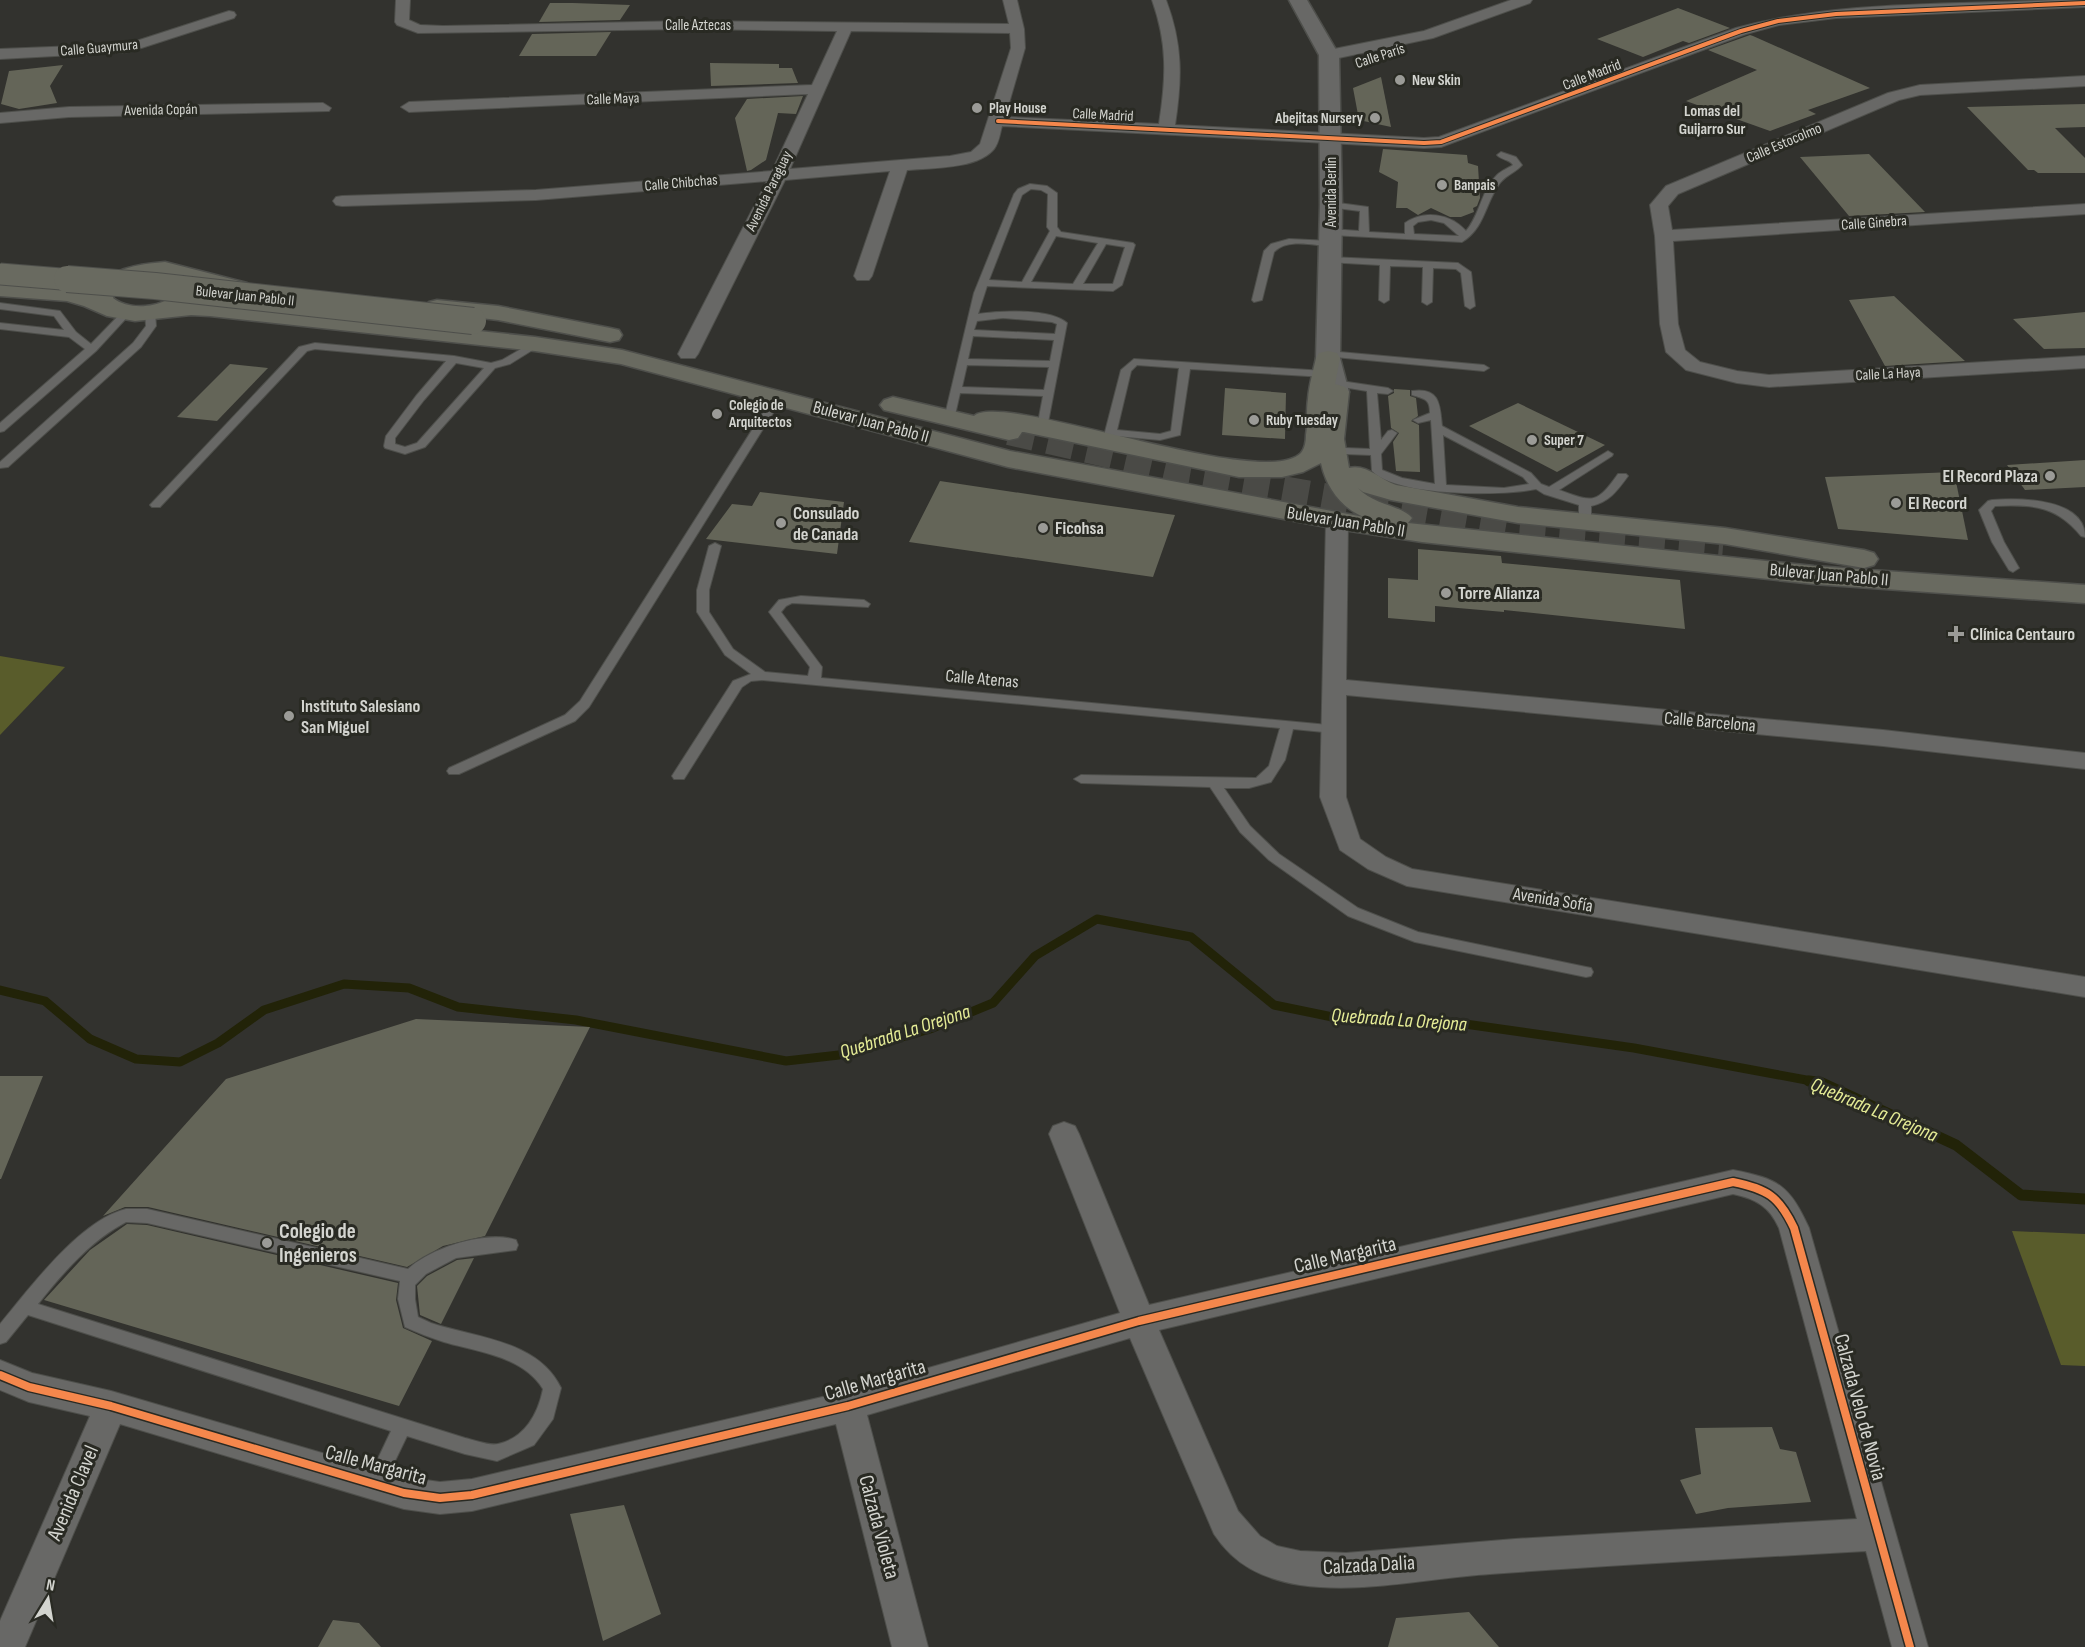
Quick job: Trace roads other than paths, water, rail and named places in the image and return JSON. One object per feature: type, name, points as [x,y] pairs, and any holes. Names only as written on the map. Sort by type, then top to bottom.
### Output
[{"type":"main road","points":[[0,266],[94,273],[149,270]]},
{"type":"main road","name":"Bulevar Juan Pablo II","points":[[149,270],[179,270],[203,280],[235,288],[498,313],[576,326],[625,348],[778,397],[1008,459],[1271,511],[1422,534],[1754,569],[2085,594]]},
{"type":"main road","points":[[115,309],[101,300],[102,293],[108,286],[119,279],[149,270]]},
{"type":"main road","name":"Bulevar Juan Pablo II","points":[[0,274],[155,286],[481,323],[561,339],[688,354],[1009,432]]},
{"type":"main road","points":[[153,311],[170,307],[192,295],[196,287],[195,280],[189,274]]},
{"type":"main road","points":[[0,289],[88,297],[115,309]]},
{"type":"main road","name":"Bulevar Juan Pablo II","points":[[115,309],[153,311],[210,309],[535,344],[625,348]]},
{"type":"main road","points":[[938,414],[1110,437],[1239,469],[1263,471],[1286,469],[1307,461],[1315,453],[1320,438],[1320,401],[1330,372]]},
{"type":"main road","points":[[1330,372],[1349,463],[1359,477],[1373,486],[1391,492],[1518,515],[1585,513],[1864,560]]},
{"type":"main road","points":[[1330,372],[1333,465],[1336,478],[1347,493],[1363,507],[1405,521],[1456,530],[1991,588]]},
{"type":"main road","name":"Bulevar Juan Pablo II","points":[[1722,547],[1864,560],[2085,572]]},
{"type":"street","name":"Calle Aztecas","points":[[403,0],[402,22],[418,29],[687,25],[1017,29]]},
{"type":"street","name":"Calle Chibchas","points":[[342,201],[536,195],[950,161],[976,156],[984,152],[988,146],[998,122],[1018,48],[1017,29],[1010,0]]},
{"type":"street","points":[[1159,0],[1170,28],[1174,57],[1166,130]]},
{"type":"street","name":"Avenida Berlín","points":[[1298,0],[1330,64],[1330,372]]},
{"type":"street","name":"Calle París","points":[[1330,64],[1413,45],[1428,35],[1525,0]]},
{"type":"street","points":[[1895,0],[1908,11]]},
{"type":"street","name":"Calle Madrid","points":[[998,122],[1331,139],[1441,142],[1741,32],[1778,21],[1836,14],[2085,3]]},
{"type":"street","name":"Calle Guaymura","points":[[0,54],[129,48],[229,15]]},
{"type":"street","name":"Avenida Paraguay","points":[[688,354],[779,174],[846,27]]},
{"type":"street","name":"Calle Estocolmo","points":[[1693,366],[1676,352],[1669,324],[1664,236],[1659,206],[1672,190],[1894,96],[1920,90],[2085,81]]},
{"type":"street","name":"Calle Maya","points":[[409,107],[816,89]]},
{"type":"street","name":"Avenida Copán","points":[[0,118],[69,112],[323,108]]},
{"type":"street","points":[[863,276],[900,165]]},
{"type":"street","name":"Calle Ginebra","points":[[1664,236],[2085,210]]},
{"type":"street","name":"Calle La Haya","points":[[1693,366],[1737,377],[1769,381],[2085,362]]},
{"type":"street","name":"Avenida Sofía","points":[[1337,521],[1333,797],[1349,844],[1377,863],[1407,877],[2085,987]]},
{"type":"street","name":"Calle Barcelona","points":[[1335,686],[1883,738],[2085,761]]},
{"type":"street","name":"Calzada Dalia","points":[[1064,1134],[1139,1321],[1226,1522],[1236,1539],[1251,1553],[1278,1563],[1333,1570],[1463,1559],[1877,1534]]},
{"type":"street","name":"Calle Margarita","points":[[0,1376],[29,1387],[111,1406],[404,1493],[440,1498],[472,1495],[848,1406],[1139,1321],[1706,1187],[1733,1182],[1761,1187]]},
{"type":"street","name":"Calzada Velo de Novia","points":[[1761,1187],[1784,1205],[1794,1228],[1910,1647]]},
{"type":"street","name":"Avenida Clavel","points":[[7,1647],[111,1406]]},
{"type":"street","name":"Calzada Violeta","points":[[848,1406],[910,1647]]},
{"type":"lane","points":[[1331,245],[1364,234],[1449,241],[1465,237],[1478,222],[1499,178],[1518,165],[1513,159],[1501,155]]},
{"type":"lane","points":[[938,414],[956,390],[983,283],[1018,194],[1023,188],[1037,187],[1053,193],[1054,232],[1025,284]]},
{"type":"lane","points":[[1331,205],[1365,209],[1364,234]]},
{"type":"lane","points":[[1410,238],[1408,225],[1421,218],[1444,219],[1455,223],[1465,237]]},
{"type":"lane","points":[[983,283],[1106,290],[1117,285],[1130,245],[1068,237],[1054,232]]},
{"type":"lane","points":[[1076,288],[1104,240]]},
{"type":"lane","points":[[1257,300],[1269,251],[1274,245],[1285,242],[1331,245],[1385,262],[1452,264],[1464,268],[1470,306]]},
{"type":"lane","points":[[1384,300],[1385,262]]},
{"type":"lane","points":[[1427,302],[1428,263]]},
{"type":"lane","points":[[0,306],[57,313],[72,334],[92,349]]},
{"type":"lane","points":[[0,429],[108,334],[115,309]]},
{"type":"lane","points":[[1,467],[137,345],[151,326],[153,311]]},
{"type":"lane","points":[[972,320],[987,316],[1051,318],[1062,323],[1042,428]]},
{"type":"lane","points":[[0,326],[72,334]]},
{"type":"lane","points":[[969,333],[1059,337]]},
{"type":"lane","points":[[156,505],[303,349],[315,346],[454,359],[491,366],[506,362],[535,344]]},
{"type":"lane","points":[[454,359],[420,398],[390,438],[389,447],[405,451],[421,446],[491,366]]},
{"type":"lane","points":[[1185,364],[1176,434],[1160,437],[1110,437],[1126,370],[1129,365],[1140,361],[1330,372],[1484,368]]},
{"type":"lane","points":[[962,362],[1054,364]]},
{"type":"lane","points":[[1330,372],[1372,389],[1388,391]]},
{"type":"lane","points":[[1372,389],[1377,471],[1381,475],[1402,482],[1441,487],[1506,491],[1537,486]]},
{"type":"lane","points":[[956,390],[1049,393]]},
{"type":"lane","points":[[1416,393],[1431,397],[1435,402],[1441,487]]},
{"type":"lane","points":[[454,771],[570,718],[585,704],[778,397]]},
{"type":"lane","points":[[1418,420],[1436,421],[1527,475],[1537,486],[1585,513],[1606,498],[1622,476]]},
{"type":"lane","points":[[1377,452],[1392,433]]},
{"type":"lane","points":[[1345,451],[1377,452]]},
{"type":"lane","points":[[1548,492],[1608,454]]},
{"type":"lane","points":[[2013,568],[1988,522],[1985,510],[1992,503],[2025,502],[2057,507],[2085,534]]},
{"type":"lane","points":[[715,546],[704,591],[703,612],[729,652],[762,676]]},
{"type":"lane","points":[[814,681],[816,667],[775,612],[778,605],[787,600],[864,604]]},
{"type":"lane","name":"Calle Atenas","points":[[680,776],[736,684],[748,678],[762,676],[1334,729]]},
{"type":"lane","points":[[1081,779],[1249,784],[1260,782],[1268,777],[1283,748],[1287,725]]},
{"type":"lane","points":[[1214,783],[1245,829],[1274,857],[1353,912],[1415,937],[1586,972]]},
{"type":"lane","points":[[0,1337],[87,1240],[125,1215],[147,1216],[412,1277]]},
{"type":"lane","points":[[25,1307],[465,1446],[497,1453],[528,1439],[547,1413],[552,1388],[540,1370],[518,1356],[428,1332],[411,1322],[406,1302],[408,1284],[418,1269],[453,1250],[479,1245],[510,1245]]},
{"type":"lane","points":[[375,1484],[402,1426]]},
{"type":"waterway","name":"Quebrada La Orejona","points":[[0,990],[45,1001],[90,1039],[136,1059],[180,1062],[218,1043],[264,1010],[344,984],[409,988],[458,1007],[576,1020],[786,1061],[839,1055],[930,1029],[993,1003],[1035,956],[1097,919],[1191,937],[1274,1005],[1342,1019],[1458,1023],[1634,1048],[1817,1082]]},
{"type":"waterway","name":"Quebrada La Orejona","points":[[1809,1081],[1822,1083],[1956,1145],[2021,1195],[2085,1199]]},
{"type":"tunnel","points":[[1009,432],[1180,471],[1518,530],[1723,547]]},
{"type":"place","name":"New Skin","points":[[1400,80]]},
{"type":"place","name":"Play House","points":[[977,108]]},
{"type":"place","name":"Abejitas Nursery","points":[[1375,118]]},
{"type":"place","name":"Banpais","points":[[1442,185]]},
{"type":"place","name":"Colegio de Arquitectos","points":[[717,414]]},
{"type":"place","name":"Ruby Tuesday","points":[[1254,420]]},
{"type":"place","name":"Super 7","points":[[1532,440]]},
{"type":"place","name":"El Record Plaza","points":[[2050,476]]},
{"type":"place","name":"El Record","points":[[1896,503]]},
{"type":"place","name":"Consulado de Canada","points":[[781,523]]},
{"type":"place","name":"Ficohsa","points":[[1043,528]]},
{"type":"place","name":"Torre Alianza","points":[[1446,593]]},
{"type":"place","name":"Clínica Centauro","points":[[1956,634]]},
{"type":"place","name":"Instituto Salesiano San Miguel","points":[[289,716]]},
{"type":"place","name":"Colegio de Ingenieros","points":[[267,1243]]},
{"type":"district","name":"Lomas del Guijarro Sur","points":[[1712,120]]}]
